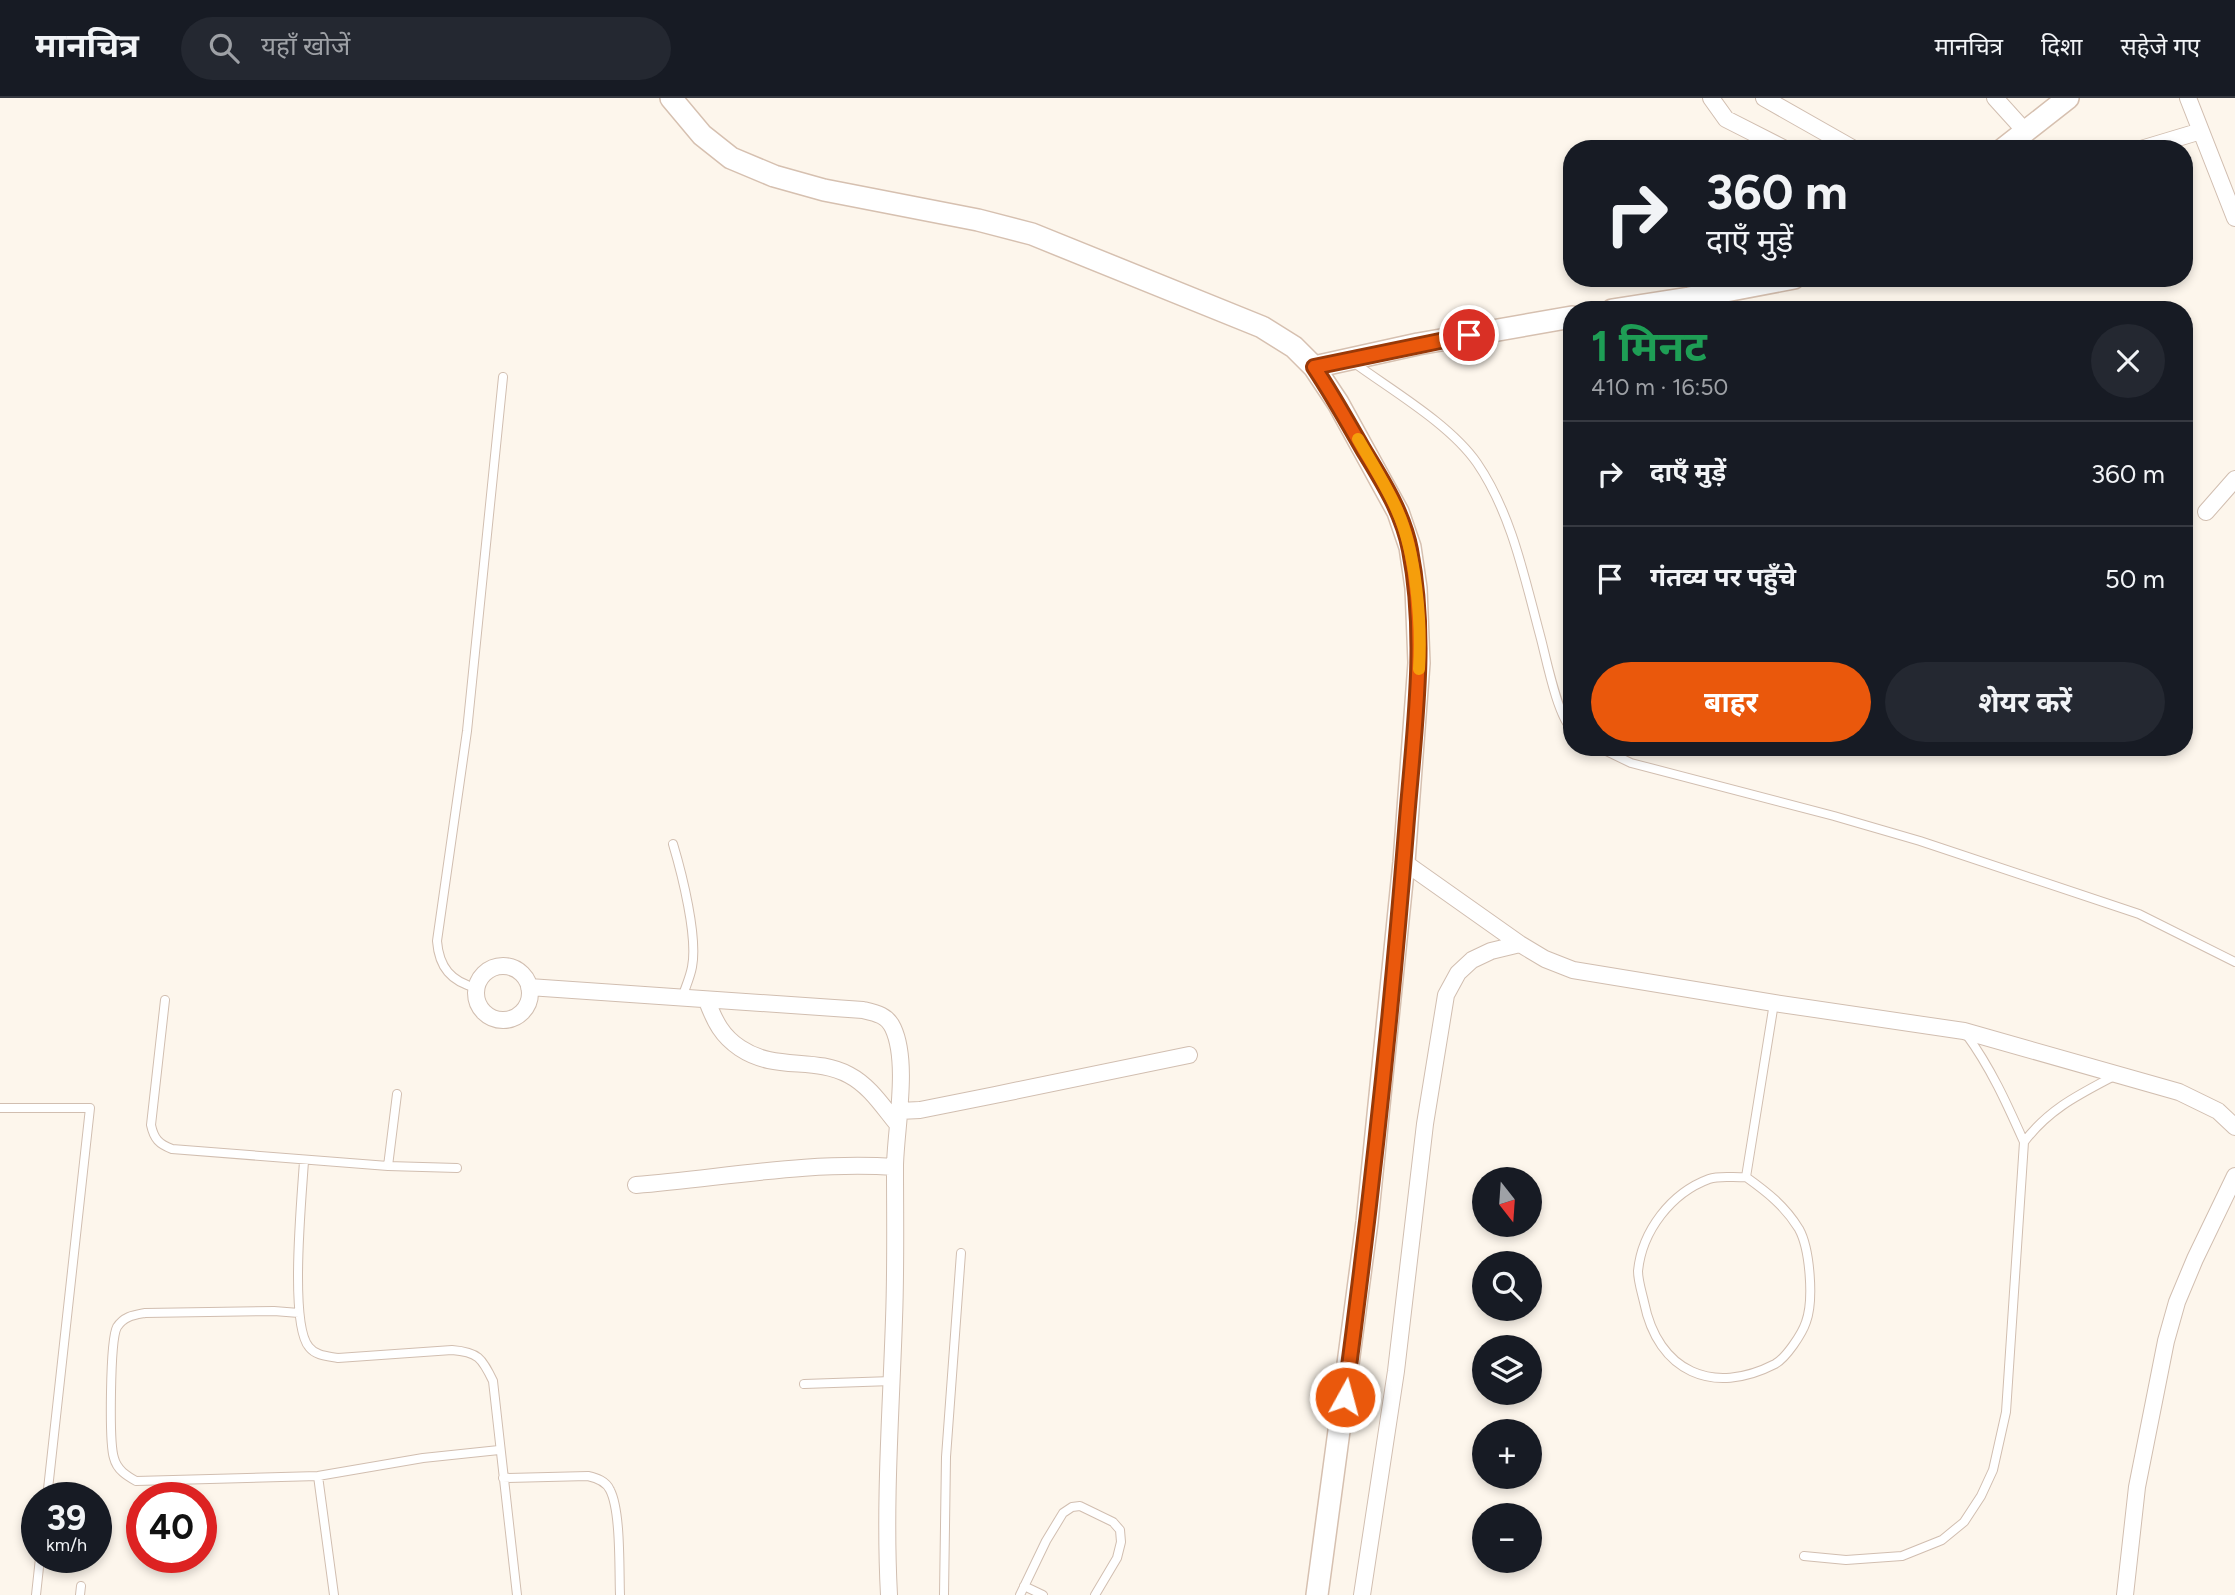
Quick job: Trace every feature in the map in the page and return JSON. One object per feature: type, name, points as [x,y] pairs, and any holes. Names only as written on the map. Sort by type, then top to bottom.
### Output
[{"type":"street","points":[[671,98],[702,135],[731,158],[774,176],[824,190],[978,220],[1032,234],[1262,327],[1294,347],[1314,367],[1338,403],[1398,512],[1410,547],[1416,588],[1419,663],[1404,862],[1367,1222],[1317,1595]]},
{"type":"street","points":[[1711,98],[1726,119],[1767,140]]},
{"type":"street","points":[[1764,98],[1838,140]]},
{"type":"street","points":[[1996,98],[2024,130]]},
{"type":"street","points":[[2013,140],[2068,98]]},
{"type":"street","points":[[2188,98],[2235,218]]},
{"type":"street","points":[[2171,140],[2201,131]]},
{"type":"street","points":[[1670,301],[1747,287]]},
{"type":"street","points":[[1314,367],[1563,319]]},
{"type":"street","points":[[2206,512],[2235,479]]},
{"type":"street","points":[[1404,862],[1520,944],[1545,959],[1573,970],[1964,1031],[2179,1092],[2218,1111],[2235,1127]]},
{"type":"street","points":[[1362,1595],[1396,1371],[1425,1124],[1446,995],[1458,973],[1472,960],[1491,951],[1520,944]]},
{"type":"street","points":[[502,967],[519,972],[529,987],[528,1003],[523,1011],[509,1020],[500,1020],[485,1013],[480,1006],[477,988],[486,973],[502,967]]},
{"type":"street","points":[[529,987],[863,1010],[881,1014],[893,1026],[898,1045],[898,1118],[888,1460],[889,1595]]},
{"type":"street","points":[[707,1001],[725,1038],[754,1058],[771,1063],[832,1068],[849,1075],[864,1085],[898,1118]]},
{"type":"street","points":[[898,1118],[920,1110],[1189,1055]]},
{"type":"street","points":[[636,1185],[816,1168],[867,1165],[895,1167]]},
{"type":"street","points":[[2125,1595],[2137,1487],[2166,1341],[2177,1302],[2235,1176]]},
{"type":"lane","points":[[1349,359],[1448,432],[1476,462],[1500,505],[1563,716]]},
{"type":"lane","points":[[477,988],[453,979],[443,967],[437,941],[467,731],[503,377]]},
{"type":"lane","points":[[1615,756],[1631,764],[1920,841],[2139,914],[2235,962]]},
{"type":"lane","points":[[673,844],[694,948],[692,968],[682,998]]},
{"type":"lane","points":[[165,1000],[151,1125],[153,1136],[159,1144],[172,1149],[304,1161],[457,1168]]},
{"type":"lane","points":[[1746,1177],[1774,1003]]},
{"type":"lane","points":[[1804,1556],[1846,1560],[1902,1556],[1942,1540],[1964,1522],[1981,1496],[1993,1470],[2006,1412],[2024,1142],[1983,1056],[1964,1031]]},
{"type":"lane","points":[[2024,1142],[2036,1126],[2061,1105],[2117,1074]]},
{"type":"lane","points":[[388,1166],[397,1094]]},
{"type":"lane","points":[[0,1108],[90,1108],[49,1482]]},
{"type":"lane","points":[[304,1161],[299,1258],[299,1313],[303,1336],[309,1347],[320,1355],[338,1358],[452,1350],[471,1352],[484,1362],[493,1381],[517,1595]]},
{"type":"lane","points":[[1746,1177],[1779,1201],[1800,1231],[1811,1277],[1806,1322],[1784,1359],[1754,1375],[1721,1379],[1683,1368],[1660,1345],[1648,1320],[1638,1272],[1649,1234],[1665,1208],[1687,1191],[1711,1178],[1746,1177]]},
{"type":"lane","points":[[944,1595],[946,1457],[961,1253]]},
{"type":"lane","points":[[299,1313],[145,1313],[129,1316],[118,1326],[113,1340],[111,1377],[114,1459],[123,1474],[136,1481],[318,1476],[423,1458],[499,1450]]},
{"type":"lane","points":[[804,1384],[892,1381]]},
{"type":"lane","points":[[318,1476],[334,1595]]},
{"type":"lane","points":[[503,1478],[588,1476],[600,1479],[610,1489],[615,1506],[620,1595]]},
{"type":"lane","points":[[1020,1595],[1063,1513],[1072,1507],[1080,1506],[1113,1522],[1120,1530],[1121,1542],[1117,1558],[1095,1595]]},
{"type":"lane","points":[[36,1595],[38,1573]]},
{"type":"lane","points":[[1024,1586],[1043,1595]]},
{"type":"slow traffic","points":[[1358,439],[1398,512],[1410,547],[1416,588],[1419,669]]},
{"type":"route","points":[[1345,1397],[1367,1222],[1404,862],[1419,663],[1416,588],[1410,547],[1398,512],[1338,403],[1314,367],[1469,335]]}]
